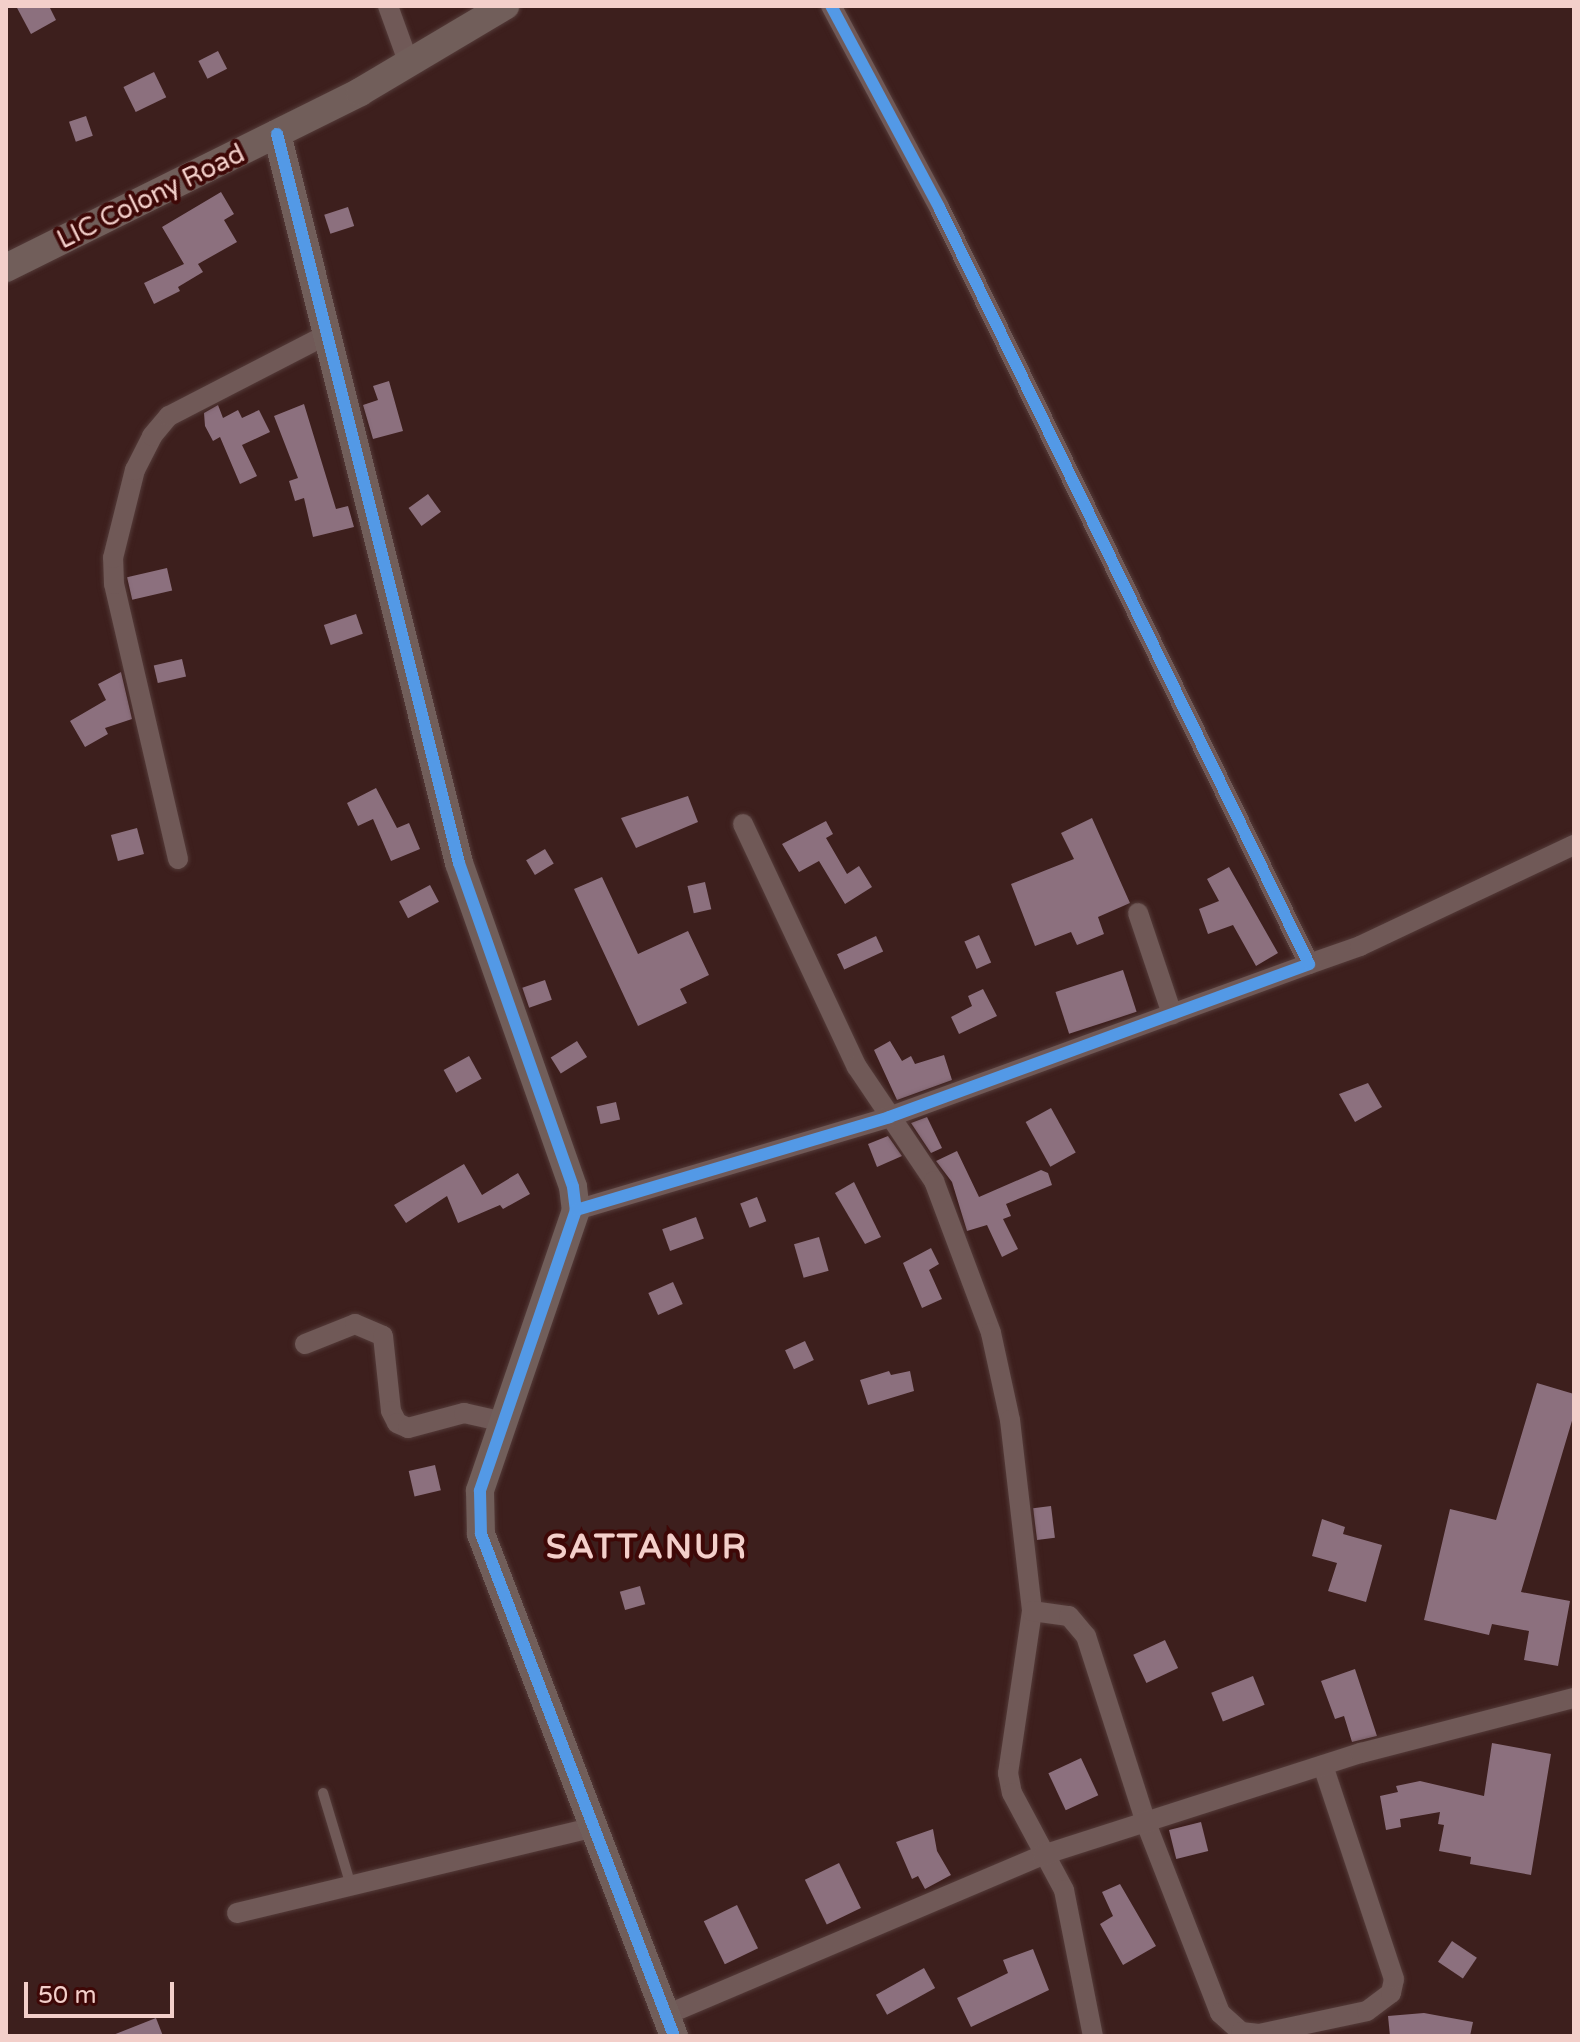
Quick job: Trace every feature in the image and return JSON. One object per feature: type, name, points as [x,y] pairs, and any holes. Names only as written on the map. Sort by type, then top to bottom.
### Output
[{"type":"street","points":[[388,6],[409,64]]},
{"type":"street","name":"LIC Colony Road","points":[[6,268],[277,134],[409,64],[505,6]]},
{"type":"street","points":[[831,6],[939,207],[1309,964]]},
{"type":"street","points":[[277,134],[459,863],[573,1187],[576,1210],[480,1491],[481,1534],[670,2026],[1043,1855],[1323,1765],[1574,1698]]},
{"type":"street","points":[[178,859],[114,584],[113,558],[135,470],[152,436],[169,416],[328,334]]},
{"type":"street","points":[[743,824],[857,1067],[934,1181],[991,1333],[1010,1420],[1032,1611],[1008,1773],[1012,1793],[1064,1890],[1093,2036]]},
{"type":"street","points":[[576,1210],[889,1117],[1360,946],[1574,845]]},
{"type":"street","points":[[1138,913],[1172,1014]]},
{"type":"street","points":[[305,1344],[355,1324],[383,1336],[391,1411],[397,1423],[408,1428],[464,1413],[504,1422]]},
{"type":"street","points":[[1032,1611],[1069,1616],[1086,1636],[1146,1823],[1220,2013],[1228,2025],[1259,2035],[1367,2011],[1391,1993],[1394,1979],[1323,1765]]},
{"type":"street","points":[[237,1913],[594,1827]]},
{"type":"lane","points":[[323,1793],[351,1886]]},
{"type":"building","points":[[16,6],[49,6],[56,20],[31,34]]},
{"type":"building","points":[[218,51],[227,69],[207,79],[198,61]]},
{"type":"building","points":[[154,72],[166,97],[136,112],[123,87]]},
{"type":"building","points":[[86,116],[93,136],[76,142],[69,122]]},
{"type":"building","points":[[221,192],[234,214],[224,220],[237,242],[198,264],[203,272],[178,287],[180,291],[154,304],[144,283],[184,264],[162,227]]},
{"type":"building","points":[[348,207],[354,226],[330,234],[324,215]]},
{"type":"building","points":[[389,381],[403,431],[373,439],[363,405],[378,400],[373,386]]},
{"type":"building","points":[[304,404],[336,509],[348,506],[354,527],[313,537],[304,498],[295,501],[289,481],[298,478],[274,416]]},
{"type":"building","points":[[218,405],[223,418],[238,410],[242,418],[259,410],[270,432],[242,445],[257,476],[240,484],[220,437],[213,441],[205,426],[204,413]]},
{"type":"building","points":[[428,494],[441,512],[422,526],[409,508]]},
{"type":"building","points":[[167,568],[172,590],[132,600],[127,577]]},
{"type":"building","points":[[356,614],[363,634],[331,645],[324,625]]},
{"type":"building","points":[[182,659],[186,677],[158,683],[154,666]]},
{"type":"building","points":[[121,672],[132,719],[105,728],[108,734],[85,747],[70,721],[106,700],[98,684]]},
{"type":"building","points":[[376,788],[397,828],[409,823],[420,849],[391,861],[373,819],[358,826],[347,803]]},
{"type":"building","points":[[688,796],[698,822],[636,848],[621,818]]},
{"type":"building","points":[[1092,818],[1130,903],[1098,917],[1104,934],[1077,945],[1071,932],[1035,946],[1011,884],[1074,859],[1061,833]]},
{"type":"building","points":[[826,821],[833,834],[826,838],[847,874],[859,866],[872,887],[845,904],[819,861],[799,872],[782,844]]},
{"type":"building","points":[[137,828],[144,854],[118,861],[111,835]]},
{"type":"building","points":[[545,849],[554,864],[535,875],[526,860]]},
{"type":"building","points":[[1229,867],[1278,953],[1256,966],[1233,925],[1208,934],[1199,909],[1219,901],[1207,879]]},
{"type":"building","points":[[602,877],[638,954],[688,931],[709,975],[680,989],[687,1003],[638,1026],[574,889]]},
{"type":"building","points":[[705,882],[711,909],[694,913],[687,886]]},
{"type":"building","points":[[430,885],[439,902],[408,918],[399,901]]},
{"type":"building","points":[[979,935],[991,962],[977,969],[964,942]]},
{"type":"building","points":[[876,936],[883,951],[844,970],[837,954]]},
{"type":"building","points":[[1123,970],[1137,1012],[1069,1034],[1055,992]]},
{"type":"building","points":[[545,980],[552,1000],[529,1008],[522,988]]},
{"type":"building","points":[[983,989],[997,1016],[959,1034],[951,1017],[972,1006],[968,996]]},
{"type":"building","points":[[577,1041],[587,1057],[561,1074],[551,1057]]},
{"type":"building","points":[[890,1041],[902,1061],[911,1056],[915,1064],[944,1055],[952,1080],[897,1100],[874,1050]]},
{"type":"building","points":[[469,1056],[482,1079],[456,1093],[444,1070]]},
{"type":"building","points":[[1368,1083],[1382,1107],[1355,1122],[1339,1094]]},
{"type":"building","points":[[616,1102],[620,1120],[601,1124],[597,1106]]},
{"type":"building","points":[[1051,1108],[1076,1153],[1050,1167],[1026,1122]]},
{"type":"building","points":[[927,1117],[942,1148],[931,1153],[911,1123]]},
{"type":"building","points":[[888,1136],[902,1156],[877,1167],[868,1144]]},
{"type":"building","points":[[957,1151],[979,1197],[1041,1170],[1048,1173],[1052,1185],[1006,1204],[1011,1216],[1003,1219],[1018,1249],[1002,1257],[987,1225],[967,1231],[952,1182],[936,1161]]},
{"type":"building","points":[[464,1164],[482,1195],[518,1173],[530,1194],[503,1209],[500,1205],[458,1223],[447,1196],[406,1223],[394,1205]]},
{"type":"building","points":[[854,1182],[881,1237],[865,1244],[835,1193]]},
{"type":"building","points":[[757,1197],[766,1221],[750,1228],[740,1203]]},
{"type":"building","points":[[696,1217],[704,1239],[670,1251],[662,1229]]},
{"type":"building","points":[[819,1237],[829,1271],[804,1278],[794,1244]]},
{"type":"building","points":[[931,1248],[939,1264],[929,1270],[942,1299],[922,1308],[903,1263]]},
{"type":"building","points":[[673,1282],[683,1304],[658,1315],[648,1293]]},
{"type":"building","points":[[805,1341],[814,1360],[794,1369],[785,1350]]},
{"type":"building","points":[[889,1371],[891,1375],[910,1371],[914,1391],[868,1405],[860,1380]]},
{"type":"building","points":[[1537,1383],[1574,1394],[1574,1414],[1521,1592],[1570,1601],[1558,1666],[1524,1660],[1529,1631],[1492,1624],[1489,1635],[1424,1620],[1450,1509],[1496,1520]]},
{"type":"building","points":[[435,1465],[441,1490],[415,1496],[409,1471]]},
{"type":"building","points":[[1051,1506],[1055,1538],[1037,1540],[1033,1508]]},
{"type":"building","points":[[1322,1519],[1345,1527],[1343,1534],[1382,1545],[1366,1602],[1328,1591],[1337,1563],[1312,1556]]},
{"type":"building","points":[[640,1586],[645,1604],[625,1610],[620,1592]]},
{"type":"building","points":[[1165,1640],[1178,1668],[1146,1683],[1133,1655]]},
{"type":"building","points":[[1355,1669],[1377,1736],[1352,1742],[1344,1716],[1335,1719],[1321,1681]]},
{"type":"building","points":[[1253,1676],[1265,1705],[1223,1722],[1211,1693]]},
{"type":"building","points":[[1492,1743],[1551,1754],[1531,1875],[1470,1864],[1471,1857],[1439,1851],[1444,1825],[1438,1824],[1440,1812],[1400,1819],[1401,1827],[1386,1830],[1380,1796],[1398,1792],[1396,1786],[1420,1781],[1484,1796]]},
{"type":"building","points":[[1081,1758],[1098,1795],[1066,1810],[1048,1773]]},
{"type":"building","points":[[1201,1822],[1208,1851],[1176,1859],[1169,1830]]},
{"type":"building","points":[[933,1829],[937,1851],[951,1875],[925,1889],[918,1876],[912,1879],[896,1842]]},
{"type":"building","points":[[839,1863],[861,1908],[827,1925],[805,1880]]},
{"type":"building","points":[[1120,1884],[1156,1946],[1123,1965],[1100,1924],[1113,1916],[1102,1892]]},
{"type":"building","points":[[737,1905],[758,1948],[725,1964],[704,1921]]},
{"type":"building","points":[[1452,1941],[1477,1958],[1463,1979],[1438,1962]]},
{"type":"building","points":[[1033,1949],[1049,1990],[971,2027],[957,1998],[1008,1973],[1003,1960]]},
{"type":"building","points":[[924,1968],[935,1988],[887,2015],[876,1995]]},
{"type":"building","points":[[1424,2013],[1473,2022],[1470,2036],[1390,2036],[1388,2016]]},
{"type":"building","points":[[156,2018],[163,2036],[113,2035]]},
{"type":"cycle path","points":[[576,1210],[889,1117],[1309,964],[939,207],[831,6]]},
{"type":"cycle path","points":[[277,134],[459,863],[573,1187],[576,1210],[480,1491],[481,1534],[674,2036]]},
{"type":"district","name":"SATTANUR","points":[[647,1548]]}]
